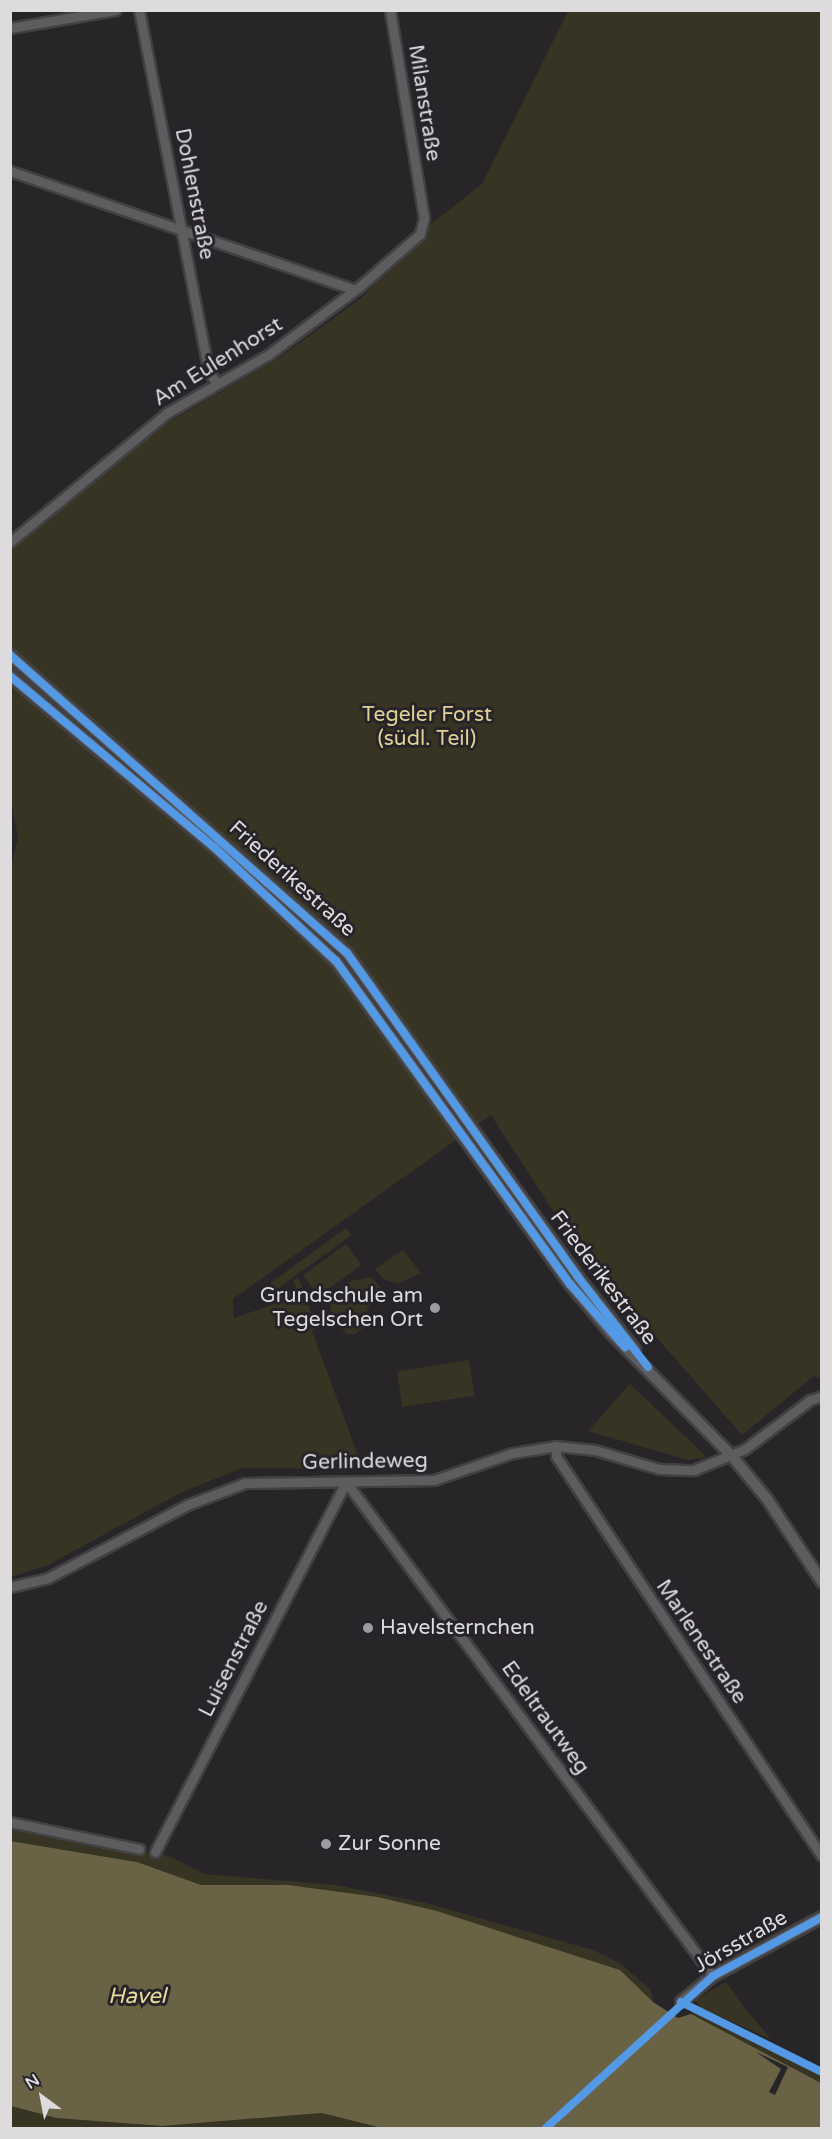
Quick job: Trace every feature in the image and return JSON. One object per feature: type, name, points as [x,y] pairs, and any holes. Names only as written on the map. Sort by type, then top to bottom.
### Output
[{"type":"street","points":[[10,28],[115,10]]},
{"type":"street","name":"Dohlenstraße","points":[[139,10],[210,372],[216,382]]},
{"type":"street","name":"Milanstraße","points":[[390,10],[422,202]]},
{"type":"street","points":[[10,171],[355,290]]},
{"type":"street","name":"Am Eulenhorst","points":[[10,542],[136,437],[216,382],[268,356],[355,290],[414,241],[423,225],[422,202]]},
{"type":"street","name":"Friederikestraße","points":[[10,655],[347,953],[578,1277],[648,1367]]},
{"type":"street","name":"Friederikestraße","points":[[10,676],[214,847],[336,961],[570,1284],[611,1333],[648,1367],[731,1455],[767,1499],[822,1582]]},
{"type":"street","name":"Gerlindeweg","points":[[10,1587],[48,1578],[217,1491],[259,1481],[434,1480],[513,1454],[556,1446],[595,1450],[671,1471],[694,1470],[745,1449],[810,1400],[822,1396]]},
{"type":"street","name":"Marlenestraße","points":[[556,1446],[556,1456],[822,1856]]},
{"type":"street","name":"Luisenstraße","points":[[155,1852],[346,1482]]},
{"type":"street","name":"Edeltrautweg","points":[[346,1482],[713,1976]]},
{"type":"street","points":[[10,1822],[139,1849]]},
{"type":"street","name":"Jörsstraße","points":[[681,2001],[713,1976],[822,1917]]},
{"type":"green space","name":"Tegeler Forst (südl. Teil)","points":[[568,11],[821,11],[821,1378],[814,1376],[742,1435],[573,1242],[491,1115],[233,1299],[234,1318],[299,1296],[293,1280],[299,1278],[317,1329],[312,1331],[363,1469],[242,1468],[180,1493],[48,1565],[11,1577],[10,869],[18,838],[10,795],[10,548],[137,441],[279,358],[361,298],[419,243],[430,225],[482,184]]},
{"type":"green space","points":[[346,1228],[351,1235],[276,1290],[271,1283]]},
{"type":"green space","points":[[346,1244],[361,1265],[318,1296],[303,1275]]},
{"type":"green space","points":[[403,1250],[421,1273],[399,1283],[385,1280],[375,1269]]},
{"type":"green space","points":[[371,1277],[384,1291],[368,1307],[364,1327],[355,1334],[347,1334],[329,1318],[332,1297],[351,1281]]},
{"type":"green space","points":[[469,1360],[475,1396],[403,1407],[397,1371]]},
{"type":"green space","points":[[630,1384],[707,1457],[688,1460],[588,1431]]},
{"type":"green space","points":[[10,1825],[169,1856],[204,1874],[336,1885],[426,1903],[593,1950],[620,1963],[651,1990],[653,2002],[620,1970],[437,1911],[378,1897],[289,1885],[201,1885],[137,1862],[11,1841]]},
{"type":"green space","points":[[726,1982],[771,2039],[701,2008],[695,2000]]},
{"type":"green space","points":[[694,2010],[821,2076],[821,2083],[691,2014]]},
{"type":"green space","points":[[10,2106],[56,2118],[162,2126],[322,2113],[382,2128],[11,2128]]},
{"type":"water","name":"Havel","points":[[10,1841],[137,1862],[201,1885],[289,1885],[378,1897],[437,1911],[620,1970],[653,2002],[678,2018],[691,2014],[821,2083],[821,2128],[382,2128],[322,2113],[162,2126],[56,2118],[11,2106]]},
{"type":"pier","points":[[756,2052],[788,2067],[775,2095],[769,2092],[781,2069]]},
{"type":"ferry route","points":[[546,2128],[671,2012]]},
{"type":"cycle path","points":[[10,655],[347,953],[578,1277],[648,1367]]},
{"type":"cycle path","points":[[10,676],[214,847],[336,961],[570,1284],[625,1347]]},
{"type":"cycle path","points":[[546,2128],[713,1976],[822,1917]]},
{"type":"cycle path","points":[[681,2002],[822,2072]]},
{"type":"place","name":"Grundschule am Tegelschen Ort","points":[[435,1308]]},
{"type":"place","name":"Havelsternchen","points":[[368,1628]]},
{"type":"place","name":"Zur Sonne","points":[[326,1844]]}]
